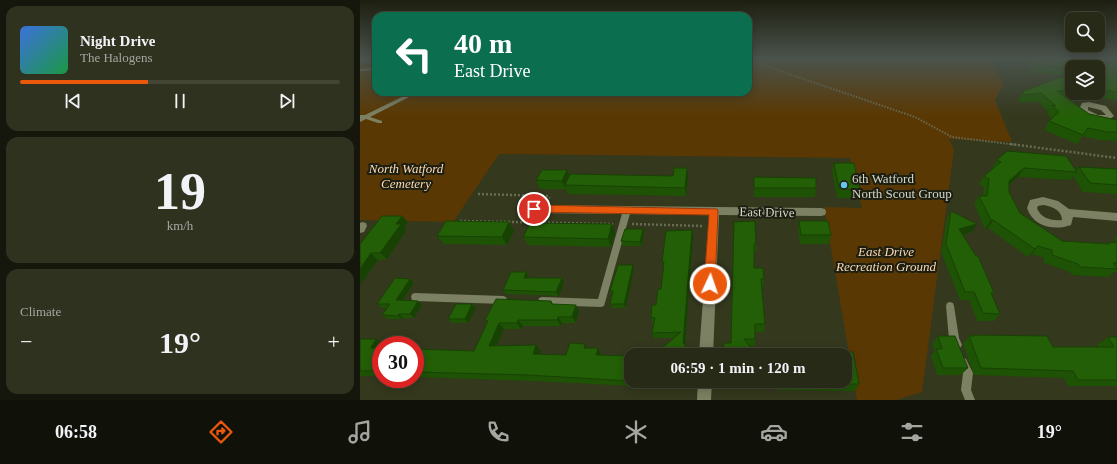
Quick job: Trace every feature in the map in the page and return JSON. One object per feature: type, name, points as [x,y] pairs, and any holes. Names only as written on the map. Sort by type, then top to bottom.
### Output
[{"type":"street","name":"East Drive","points":[[534,209],[821,212]]},
{"type":"street","points":[[706,348],[714,211]]},
{"type":"street","points":[[1067,214],[1117,217]]},
{"type":"street","points":[[704,388],[704,400]]},
{"type":"lane","points":[[362,117],[407,96]]},
{"type":"lane","points":[[362,117],[380,122]]},
{"type":"lane","points":[[531,301],[601,303],[628,210]]},
{"type":"lane","points":[[415,297],[516,300]]},
{"type":"lane","points":[[950,306],[954,339],[968,373],[966,390],[970,400]]},
{"type":"path","points":[[801,78],[914,117],[952,137],[1117,158]]},
{"type":"path","points":[[478,194],[548,196],[553,202],[550,209]]},
{"type":"path","points":[[460,221],[712,226]]},
{"type":"green space","points":[[360,78],[372,78],[372,96],[752,96],[752,78],[999,78],[1003,84],[995,100],[1012,142],[949,139],[954,149],[922,392],[896,400],[857,400],[852,371],[852,348],[848,348],[824,207],[862,208],[850,158],[499,154],[453,222],[360,220]]},
{"type":"building","points":[[1059,78],[1065,78],[1065,90],[1057,91],[1065,97],[1065,100],[1070,100],[1089,114],[1117,120],[1117,132],[1107,132],[1088,128],[1083,135],[1049,121],[1059,112],[1052,106],[1056,106],[1041,93],[1024,95],[1023,91],[1043,84],[1043,82],[1045,83]]},
{"type":"building","points":[[1105,78],[1117,78],[1117,92],[1105,90]]},
{"type":"building","points":[[1007,151],[1066,156],[1077,172],[1024,168],[1009,181],[1009,192],[1020,213],[1062,241],[1110,244],[1109,242],[1115,243],[1114,241],[1117,241],[1117,263],[1113,263],[1117,269],[1080,267],[1078,264],[1052,255],[1052,250],[1038,246],[1035,249],[991,220],[979,196],[987,196],[989,179],[984,176],[1001,162],[997,160]]},
{"type":"building","points":[[834,163],[854,163],[860,190],[839,189]]},
{"type":"building","points":[[1079,167],[1117,169],[1117,185],[1090,183]]},
{"type":"building","points":[[674,168],[687,168],[685,188],[565,185],[570,174],[673,176]]},
{"type":"building","points":[[542,170],[567,170],[562,181],[536,180]]},
{"type":"building","points":[[754,177],[816,178],[816,188],[754,188]]},
{"type":"building","points":[[951,211],[977,224],[959,229],[976,256],[978,256],[994,293],[991,293],[1000,314],[983,313],[974,292],[965,292],[946,244]]},
{"type":"building","points":[[382,216],[402,216],[396,224],[401,224],[380,253],[371,253],[360,269],[360,244]]},
{"type":"building","points":[[446,221],[509,222],[502,237],[437,236]]},
{"type":"building","points":[[755,221],[756,244],[754,244],[754,268],[763,268],[764,279],[761,279],[765,324],[755,324],[755,339],[744,339],[751,348],[724,348],[724,343],[731,343],[734,222]]},
{"type":"building","points":[[799,221],[828,221],[831,235],[801,235]]},
{"type":"building","points":[[530,223],[612,224],[608,239],[523,237]]},
{"type":"building","points":[[625,229],[643,229],[640,242],[621,241]]},
{"type":"building","points":[[692,230],[683,343],[686,346],[684,348],[662,348],[681,332],[652,333],[655,318],[651,317],[652,305],[656,305],[658,289],[661,289],[664,262],[662,262],[666,231]]},
{"type":"building","points":[[618,265],[633,265],[624,304],[610,304],[613,291],[610,291]]},
{"type":"building","points":[[511,272],[526,272],[524,278],[562,278],[556,292],[503,290]]},
{"type":"building","points":[[395,278],[410,279],[396,300],[418,301],[410,314],[399,314],[398,316],[382,315],[390,304],[377,304]]},
{"type":"building","points":[[496,299],[551,301],[552,304],[576,305],[572,317],[558,317],[557,320],[518,320],[517,323],[499,323],[489,346],[536,345],[533,354],[566,355],[570,343],[585,344],[584,348],[598,348],[596,355],[624,356],[624,381],[528,375],[424,372],[424,349],[474,351],[488,321],[485,320]]},
{"type":"building","points":[[456,304],[472,304],[465,319],[448,319]]},
{"type":"building","points":[[973,335],[1047,336],[1053,347],[1114,347],[1108,337],[1117,337],[1117,380],[1078,380],[1073,371],[981,368],[969,336],[974,336]]},
{"type":"building","points":[[938,336],[955,336],[968,368],[943,368],[936,349],[942,349]]},
{"type":"building","points":[[360,339],[372,339],[372,371],[360,371]]},
{"type":"building","points":[[852,352],[853,352],[859,384],[852,384]]},
{"type":"place","name":"6th Watford North Scout Group","points":[[844,185]]},
{"type":"route","points":[[534,209],[714,211],[710,284]]},
{"type":"park label","name":"North Watford Cemetery","points":[[406,176]]},
{"type":"park label","name":"East Drive Recreation Ground","points":[[886,258]]}]
